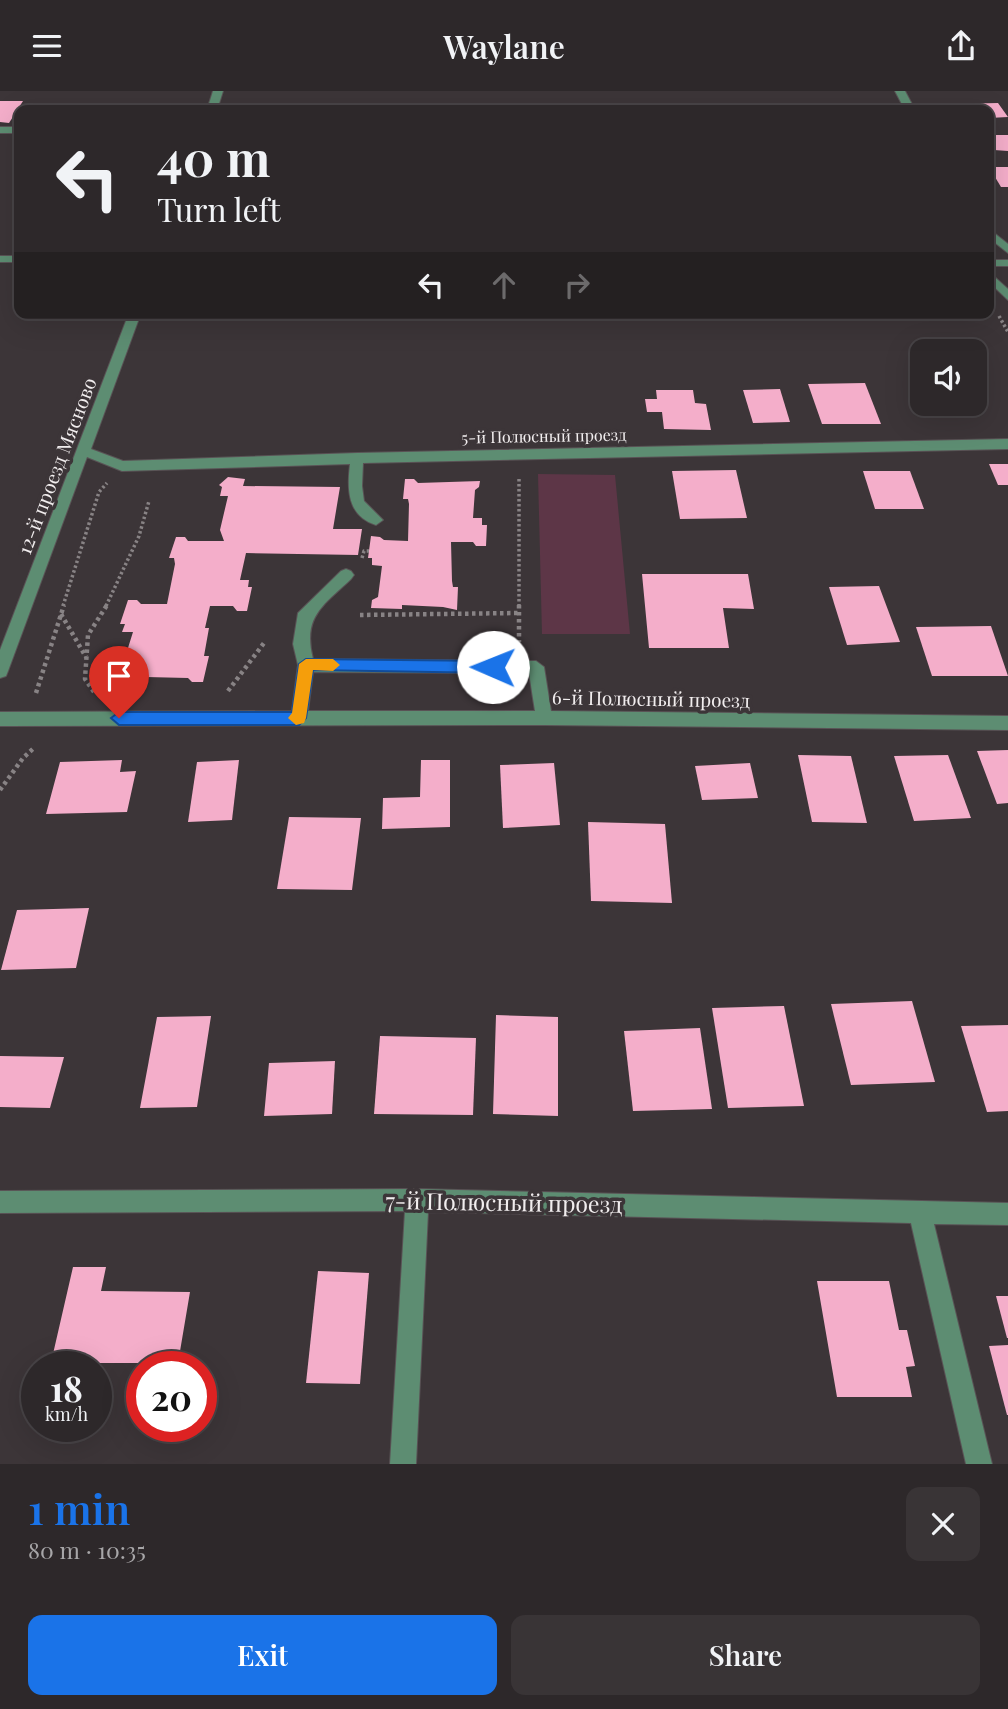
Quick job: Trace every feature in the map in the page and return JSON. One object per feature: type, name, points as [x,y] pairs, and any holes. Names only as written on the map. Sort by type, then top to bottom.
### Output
[{"type":"street","points":[[994,281],[1008,296]]},
{"type":"street","name":"12-й проезд Мясново","points":[[0,671],[133,319]]},
{"type":"street","name":"5-й Полюсный проезд","points":[[84,451],[122,466],[519,454],[1008,444]]},
{"type":"street","points":[[357,459],[355,499],[362,512],[376,520]]},
{"type":"street","points":[[299,718],[306,664],[301,644],[306,613],[345,575]]},
{"type":"street","points":[[306,664],[536,667],[544,718]]},
{"type":"street","name":"6-й Полюсный проезд","points":[[0,719],[544,718],[1008,723]]},
{"type":"street","points":[[403,1464],[417,1200]]},
{"type":"street","name":"7-й Полюсный проезд","points":[[0,1202],[417,1200],[1008,1214]]},
{"type":"street","points":[[920,1214],[979,1464]]},
{"type":"path","points":[[519,454],[519,667]]},
{"type":"path","points":[[35,698],[99,492],[122,466]]},
{"type":"path","points":[[99,700],[85,679],[89,635],[104,611],[139,536],[149,501]]},
{"type":"path","points":[[360,615],[519,613]]},
{"type":"path","points":[[61,614],[87,657]]},
{"type":"path","points":[[222,696],[264,643]]},
{"type":"path","points":[[0,790],[23,758],[68,719]]},
{"type":"shaded area","points":[[538,474],[615,475],[630,634],[542,634]]},
{"type":"building","points":[[0,101],[23,101],[20,105],[14,105],[14,115],[9,123],[0,122]]},
{"type":"building","points":[[998,103],[1008,117],[994,118],[994,105],[954,104]]},
{"type":"building","points":[[994,135],[1008,135],[1008,151],[994,150]]},
{"type":"building","points":[[994,167],[1008,167],[1008,187],[1001,187],[994,175]]},
{"type":"building","points":[[865,383],[881,424],[822,424],[808,384]]},
{"type":"building","points":[[780,389],[790,422],[753,423],[743,390]]},
{"type":"building","points":[[656,390],[693,390],[695,403],[706,404],[711,430],[664,429],[662,412],[647,412],[645,399],[657,399]]},
{"type":"building","points":[[989,464],[1008,464],[1008,485],[998,485]]},
{"type":"building","points":[[736,470],[747,518],[680,519],[672,471]]},
{"type":"building","points":[[863,471],[910,471],[924,509],[875,509]]},
{"type":"building","points":[[228,477],[245,479],[243,486],[340,487],[333,529],[362,529],[358,555],[246,553],[240,580],[249,580],[248,587],[252,587],[247,611],[237,611],[233,606],[210,606],[205,628],[209,628],[204,656],[209,656],[203,682],[192,682],[188,678],[146,677],[145,680],[112,680],[116,671],[122,667],[133,632],[122,632],[125,624],[120,624],[128,600],[137,600],[141,604],[167,604],[175,564],[174,558],[169,558],[176,537],[185,537],[188,541],[224,541],[220,530],[228,496],[220,496],[222,487],[219,485]]},
{"type":"building","points":[[405,479],[414,479],[418,483],[480,481],[475,490],[473,518],[482,518],[482,525],[487,525],[486,546],[476,546],[473,542],[451,542],[452,581],[453,587],[458,587],[457,610],[402,605],[402,609],[371,608],[372,600],[378,597],[382,566],[372,565],[372,558],[368,558],[371,536],[384,540],[408,541],[409,504],[408,499],[403,499]]},
{"type":"building","points":[[642,574],[748,574],[754,609],[723,608],[729,648],[649,648]]},
{"type":"building","points":[[879,586],[900,642],[847,645],[829,587]]},
{"type":"building","points":[[991,626],[1008,676],[932,676],[916,627]]},
{"type":"building","points":[[1008,750],[1008,803],[997,804],[977,751]]},
{"type":"building","points":[[798,755],[851,756],[867,823],[812,822]]},
{"type":"building","points":[[948,755],[971,818],[914,821],[894,756]]},
{"type":"building","points":[[122,760],[120,772],[136,771],[127,812],[46,814],[60,762]]},
{"type":"building","points":[[239,760],[232,820],[188,822],[197,762]]},
{"type":"building","points":[[421,760],[450,760],[450,827],[382,829],[383,798],[420,797]]},
{"type":"building","points":[[554,763],[560,825],[503,828],[500,765]]},
{"type":"building","points":[[750,763],[758,798],[702,800],[695,766]]},
{"type":"building","points":[[289,817],[361,818],[352,890],[277,889]]},
{"type":"building","points":[[588,822],[665,824],[672,903],[591,901]]},
{"type":"building","points":[[89,908],[76,968],[1,970],[17,910]]},
{"type":"building","points":[[912,1001],[935,1082],[851,1085],[831,1004]]},
{"type":"building","points":[[784,1006],[804,1106],[728,1108],[712,1008]]},
{"type":"building","points":[[496,1015],[558,1017],[558,1116],[493,1114]]},
{"type":"building","points":[[211,1016],[197,1107],[140,1108],[157,1017]]},
{"type":"building","points":[[1008,1025],[1008,1111],[987,1112],[961,1026]]},
{"type":"building","points":[[700,1028],[712,1109],[633,1111],[624,1031]]},
{"type":"building","points":[[380,1036],[476,1038],[473,1115],[374,1114]]},
{"type":"building","points":[[0,1056],[64,1057],[50,1108],[0,1107]]},
{"type":"building","points":[[335,1061],[332,1114],[264,1116],[269,1063]]},
{"type":"building","points":[[73,1267],[106,1267],[101,1291],[190,1292],[180,1351],[126,1351],[126,1363],[112,1363],[112,1351],[54,1351]]},
{"type":"building","points":[[318,1271],[369,1273],[360,1384],[306,1383]]},
{"type":"building","points":[[817,1281],[889,1281],[899,1330],[907,1330],[915,1366],[906,1367],[912,1397],[837,1397]]},
{"type":"building","points":[[996,1296],[1008,1296],[1008,1338],[1007,1338]]},
{"type":"building","points":[[1008,1345],[1008,1415],[1007,1415],[989,1346]]},
{"type":"slow traffic","points":[[296,718],[299,718],[306,664],[333,665]]},
{"type":"route","points":[[119,718],[299,718],[306,664],[493,667]]}]
